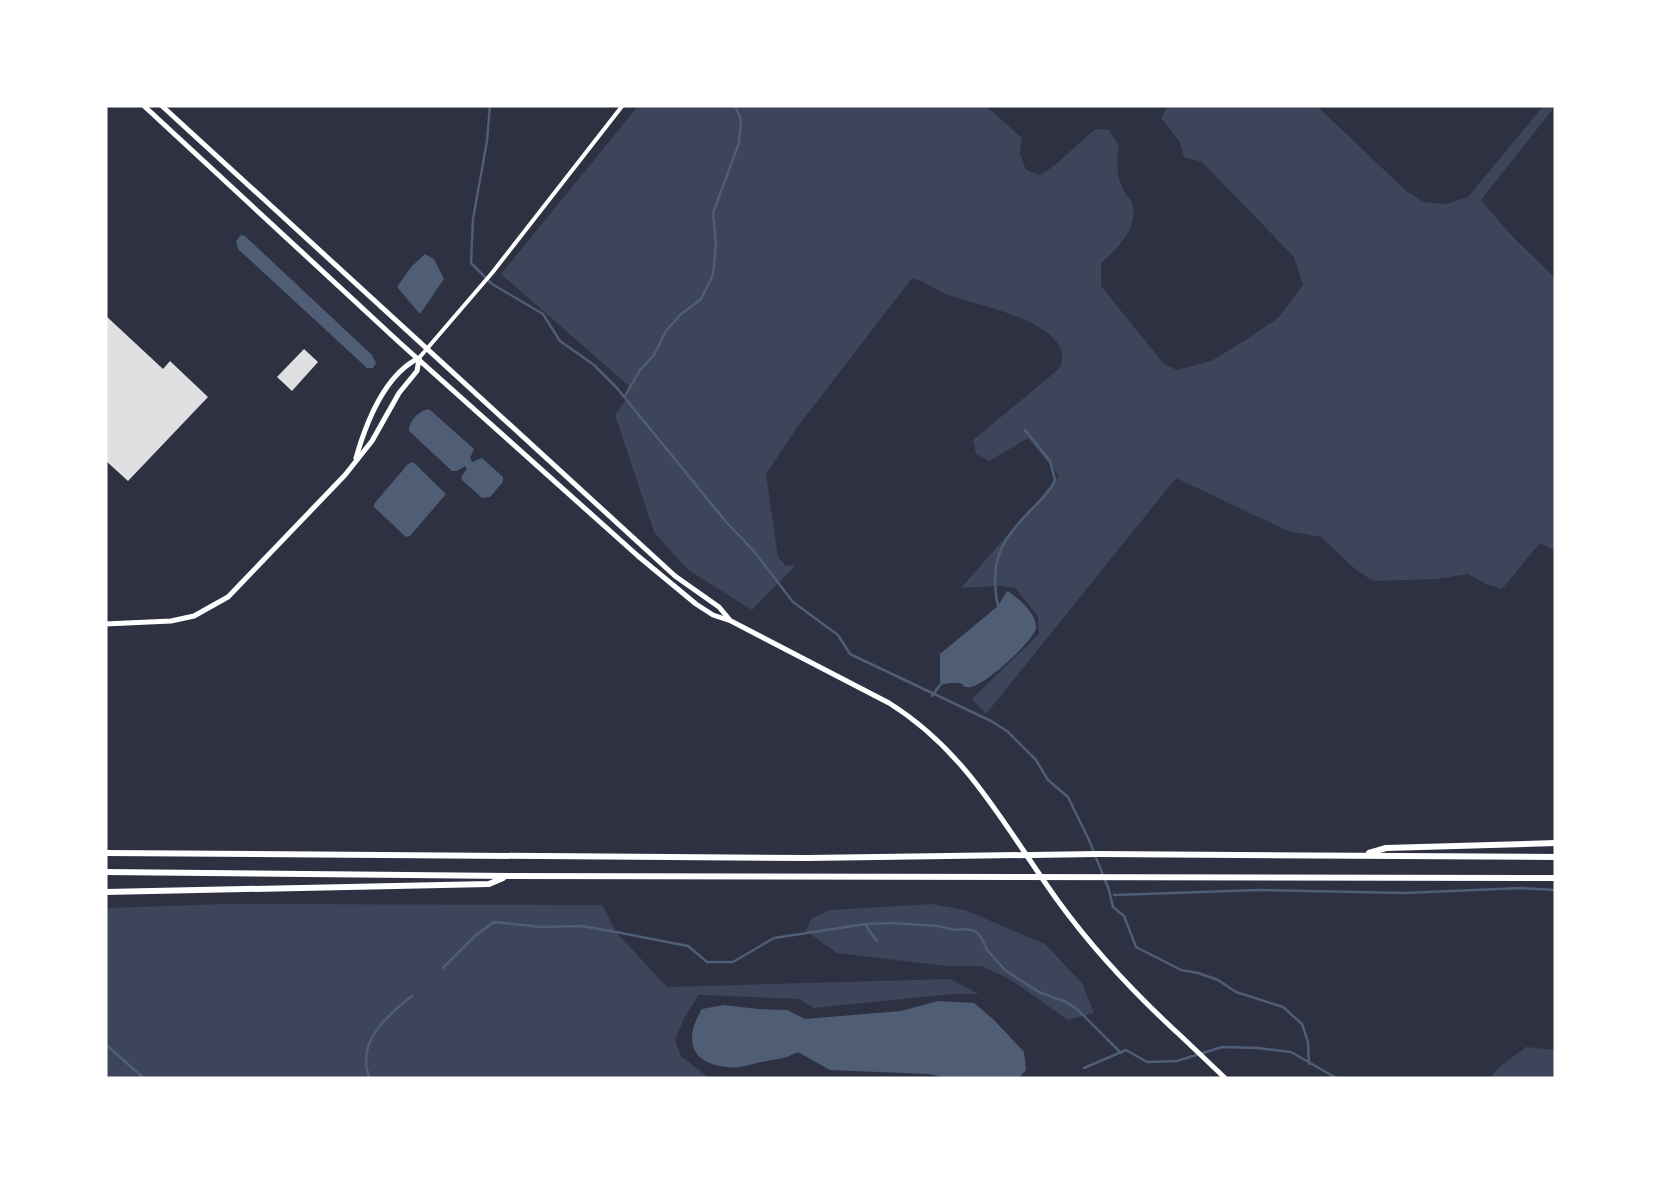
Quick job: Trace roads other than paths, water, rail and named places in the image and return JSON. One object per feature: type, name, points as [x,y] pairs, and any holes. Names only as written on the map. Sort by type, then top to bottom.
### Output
[{"type":"highway","points":[[1358,856],[1386,848],[1556,843]]},
{"type":"highway","points":[[105,853],[808,858],[1077,854],[1556,857]]},
{"type":"highway","points":[[105,872],[1556,878]]},
{"type":"highway","points":[[105,892],[489,884],[510,876]]},
{"type":"main road","points":[[143,105],[400,343],[661,576],[712,616],[731,621],[836,674],[908,715],[944,744],[1010,830],[1058,902],[1112,969],[1226,1079]]},
{"type":"main road","points":[[160,105],[675,576],[720,607],[731,621]]},
{"type":"main road","points":[[355,460],[381,398],[409,363],[420,358]]},
{"type":"main road","points":[[105,624],[194,616],[237,590],[372,442],[399,393],[417,371],[420,358]]},
{"type":"street","points":[[420,358],[623,105]]},
{"type":"waterway","points":[[490,105],[473,219],[471,263],[492,284],[543,314],[560,341],[594,365],[616,387],[793,602],[838,635],[850,654],[991,721],[1036,760],[1048,780],[1068,797],[1089,840],[1113,907],[1124,916],[1136,947],[1181,970],[1218,980],[1236,992],[1283,1007],[1302,1024],[1309,1064]]},
{"type":"waterway","points":[[625,396],[666,331],[701,299],[713,275],[713,213],[739,143],[741,120],[735,105]]},
{"type":"waterway","points":[[998,606],[995,577],[999,554],[1011,532],[1055,480],[1050,461],[1025,430]]},
{"type":"waterway","points":[[932,696],[940,685]]},
{"type":"waterway","points":[[1114,895],[1260,890],[1556,890]]},
{"type":"waterway","points":[[443,968],[494,922],[582,926],[616,932],[688,946],[707,962],[733,962],[774,938],[866,924],[966,929],[981,937],[1006,971],[1077,1009],[1121,1053]]},
{"type":"waterway","points":[[866,926],[877,941]]},
{"type":"waterway","points":[[370,1079],[366,1054],[375,1032],[412,996]]},
{"type":"waterway","points":[[105,1044],[145,1079]]},
{"type":"waterway","points":[[1084,1068],[1126,1050],[1147,1062],[1177,1061],[1222,1047],[1258,1048],[1291,1052],[1338,1079]]}]
